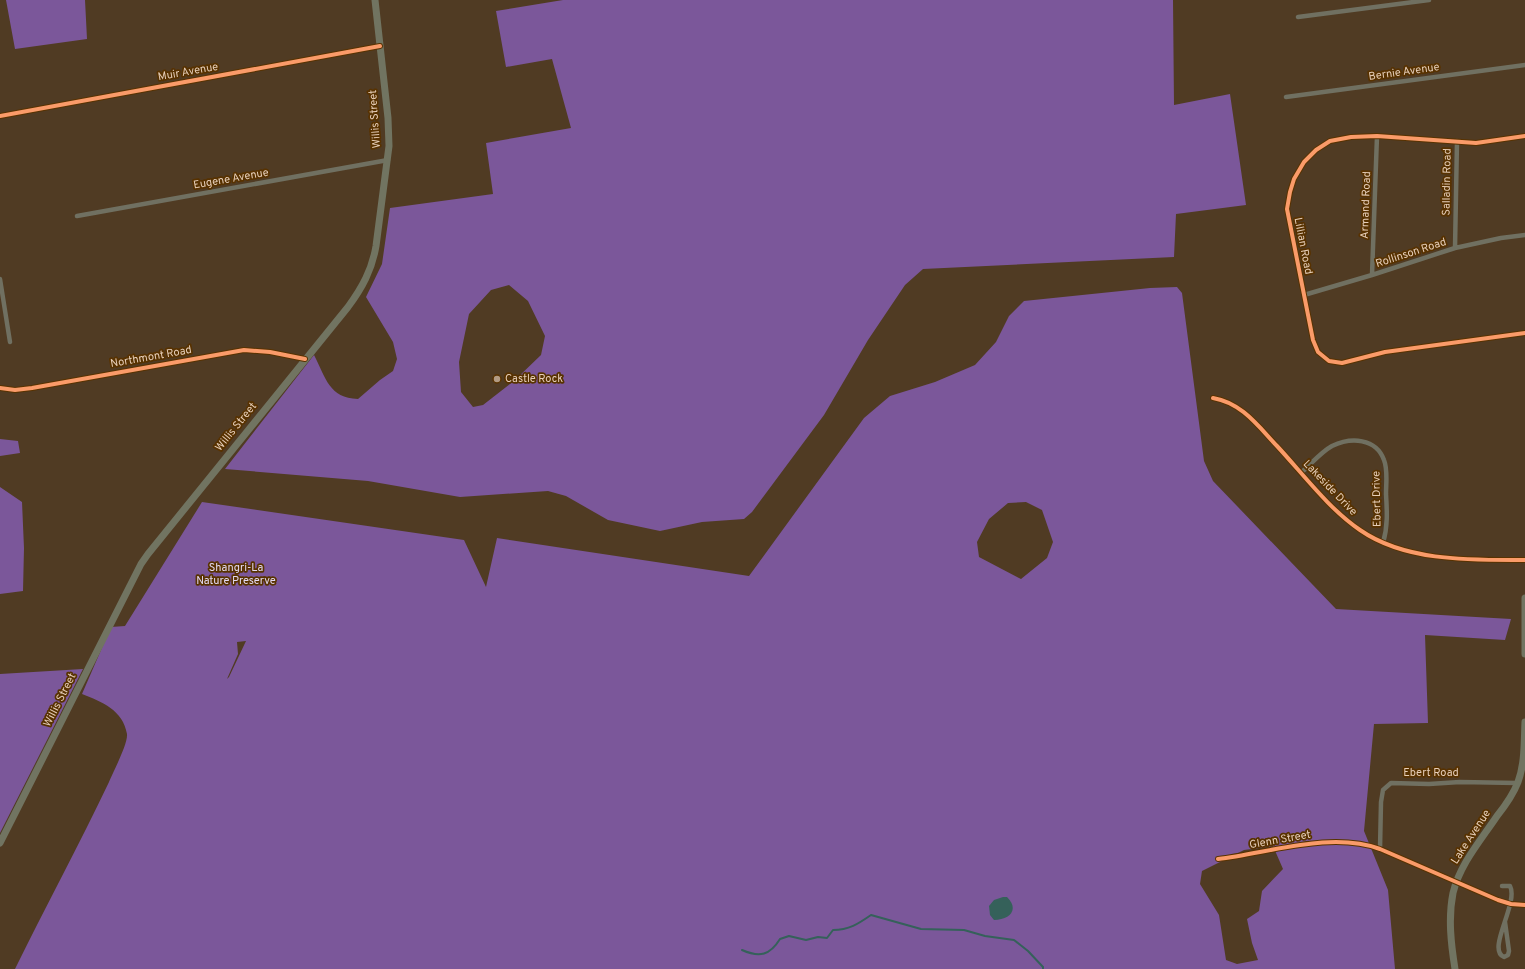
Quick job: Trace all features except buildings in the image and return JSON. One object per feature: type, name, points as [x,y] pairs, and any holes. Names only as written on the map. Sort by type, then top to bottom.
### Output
[{"type":"main road","name":"Willis Street","points":[[0,843],[138,570],[148,554],[359,293],[371,269],[376,246],[388,160],[389,131],[375,0]]},
{"type":"main road","points":[[1525,598],[1525,654]]},
{"type":"main road","name":"Lake Avenue","points":[[1455,969],[1451,935],[1451,912],[1454,892],[1468,860],[1505,805],[1517,783],[1523,762],[1525,722]]},
{"type":"street","points":[[1298,17],[1429,0]]},
{"type":"street","name":"Muir Avenue","points":[[0,116],[380,46]]},
{"type":"street","name":"Bernie Avenue","points":[[1286,97],[1525,65]]},
{"type":"street","name":"Lillian Road","points":[[1525,136],[1476,143],[1377,136],[1351,137],[1330,141],[1316,150],[1304,162],[1294,179],[1287,210],[1313,340],[1318,352],[1329,361],[1342,363],[1385,352],[1525,333]]},
{"type":"street","name":"Armand Road","points":[[1372,275],[1377,136]]},
{"type":"street","name":"Salladin Road","points":[[1455,248],[1457,141]]},
{"type":"street","name":"Eugene Avenue","points":[[76,216],[388,160]]},
{"type":"street","name":"Rollinson Road","points":[[1304,295],[1455,248],[1501,238],[1525,235]]},
{"type":"street","points":[[0,279],[10,342]]},
{"type":"street","name":"Northmont Road","points":[[0,388],[15,390],[32,388],[244,350],[270,352],[305,359]]},
{"type":"street","name":"Lakeside Drive","points":[[1213,398],[1232,404],[1249,415],[1345,519],[1361,531],[1383,543],[1408,551],[1463,560],[1525,560]]},
{"type":"street","name":"Ebert Drive","points":[[1302,472],[1332,446],[1346,442],[1361,440],[1373,445],[1381,452],[1385,462],[1386,471],[1387,529],[1383,543]]},
{"type":"street","name":"Ebert Road","points":[[1380,849],[1380,814],[1382,794],[1386,786],[1391,783],[1517,783]]},
{"type":"street","name":"Glenn Street","points":[[1218,859],[1327,842],[1370,845],[1457,883],[1511,904]]},
{"type":"street","points":[[1502,886],[1509,885],[1513,896],[1498,944],[1499,954],[1504,957],[1507,956],[1509,951],[1505,922]]},
{"type":"street","points":[[1511,904],[1525,904]]},
{"type":"green space","points":[[6,0],[85,0],[87,39],[15,49]]},
{"type":"green space","points":[[563,0],[1173,0],[1174,105],[1230,94],[1246,205],[1176,214],[1174,257],[923,269],[905,285],[868,340],[824,415],[752,512],[744,519],[702,522],[660,531],[608,520],[566,496],[548,491],[460,497],[368,481],[225,469],[314,355],[334,391],[348,398],[358,399],[393,371],[397,359],[393,342],[366,297],[382,264],[390,208],[493,194],[486,143],[571,128],[552,59],[506,67],[496,11]],"holes":[[[509,285],[528,301],[545,336],[541,355],[515,380],[483,405],[473,407],[461,392],[459,362],[469,314],[491,290]]]},
{"type":"green space","name":"Shangri-La Nature Preserve","points":[[1177,287],[1182,293],[1204,461],[1213,481],[1336,609],[1511,619],[1505,640],[1425,635],[1428,723],[1374,724],[1364,831],[1388,890],[1395,969],[15,969],[98,806],[127,739],[125,726],[116,713],[97,700],[82,694],[111,627],[125,626],[202,502],[464,540],[486,587],[497,538],[749,576],[864,418],[890,396],[935,382],[975,365],[996,342],[1009,316],[1024,301],[1150,288]],"holes":[[[1026,502],[1042,510],[1053,542],[1047,558],[1021,579],[979,557],[977,542],[989,519],[1008,503]],[[246,641],[227,679],[238,654],[237,642]],[[1273,846],[1283,869],[1262,891],[1259,911],[1247,919],[1252,943],[1258,960],[1237,964],[1226,960],[1219,915],[1200,884],[1202,871],[1244,850]]]},
{"type":"green space","points":[[0,439],[18,441],[20,453],[0,456]]},
{"type":"green space","points":[[0,487],[22,502],[24,548],[23,591],[0,594]]},
{"type":"green space","points":[[83,669],[0,833],[0,674]]},
{"type":"water","points":[[1007,897],[1011,902],[1013,910],[1008,916],[999,920],[994,920],[990,915],[989,906],[994,900]]},
{"type":"waterway","points":[[742,950],[754,954],[764,954],[772,949],[780,939],[789,936],[806,940],[818,937],[827,938],[833,930],[853,926],[871,915],[921,929],[964,930],[985,936],[1014,940],[1028,951],[1043,967],[1043,969]]},
{"type":"cycle path","points":[[0,116],[380,46]]},
{"type":"cycle path","points":[[1525,136],[1476,143],[1377,136],[1351,137],[1330,141],[1316,150],[1304,162],[1294,179],[1287,209],[1313,340],[1318,352],[1329,361],[1342,363],[1385,352],[1525,333]]},
{"type":"cycle path","points":[[0,388],[15,390],[32,388],[244,350],[270,352],[305,359]]},
{"type":"cycle path","points":[[1213,398],[1233,405],[1249,416],[1327,502],[1349,522],[1378,540],[1418,554],[1440,557],[1483,560],[1525,560]]},
{"type":"cycle path","points":[[1218,859],[1300,845],[1341,842],[1361,844],[1380,849],[1498,900],[1511,904],[1525,905]]},
{"type":"place","name":"Castle Rock","points":[[497,379]]}]
